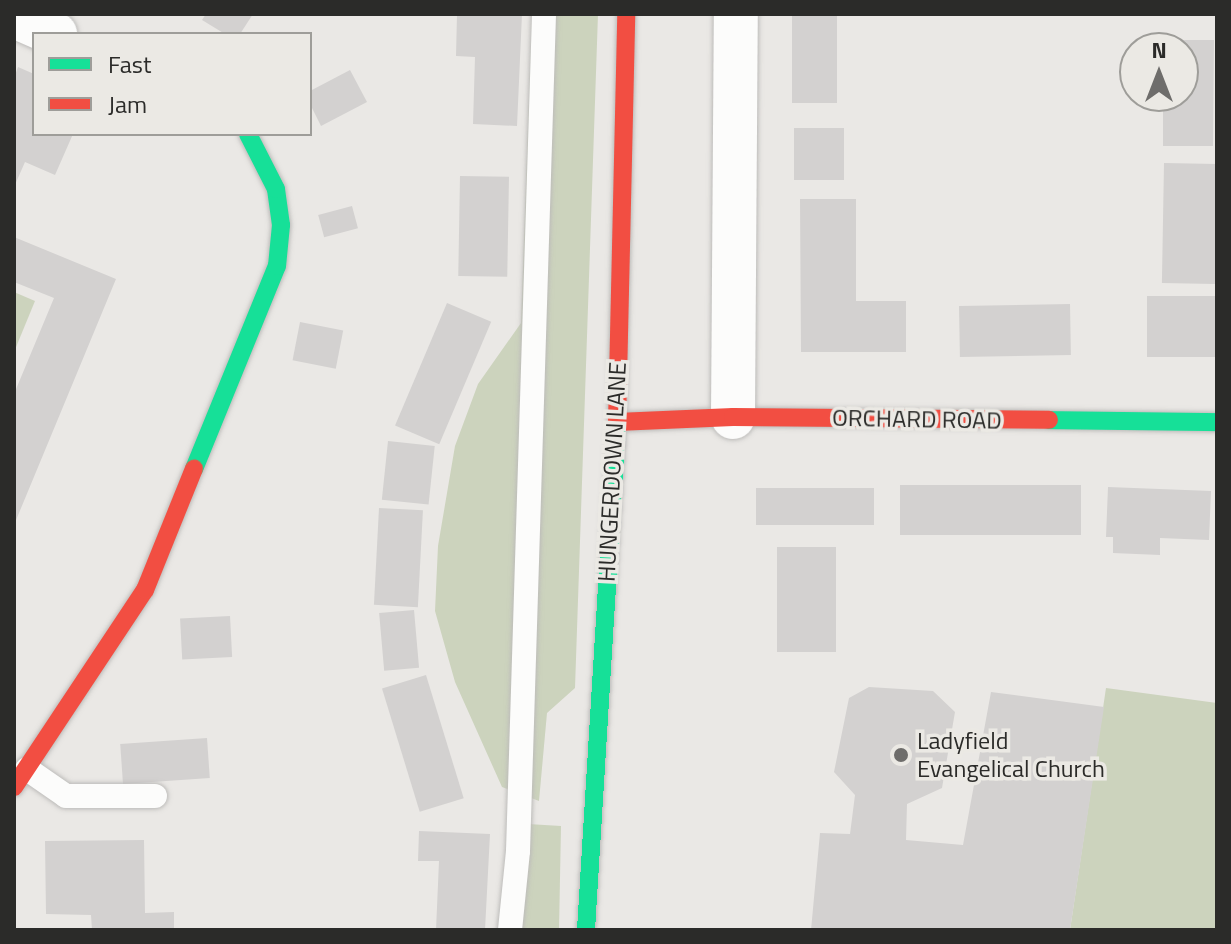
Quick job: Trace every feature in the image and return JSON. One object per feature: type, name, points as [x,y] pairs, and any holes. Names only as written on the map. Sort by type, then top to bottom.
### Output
[{"type":"street","name":"HUNGERDOWN LANE","points":[[586,930],[617,422],[626,14]]},
{"type":"street","points":[[733,417],[736,14]]},
{"type":"street","points":[[14,16],[50,32]]},
{"type":"street","points":[[20,778],[145,590],[277,266],[281,225],[276,189],[249,136]]},
{"type":"street","name":"ORCHARD ROAD","points":[[617,422],[733,417],[1217,422]]},
{"type":"lane","points":[[510,930],[519,836],[544,14]]},
{"type":"lane","points":[[20,778],[66,796],[155,796]]},
{"type":"green space","points":[[532,14],[598,14],[575,688],[547,713],[539,801],[502,787],[455,682],[435,611],[438,546],[455,446],[478,384],[521,323]]},
{"type":"green space","points":[[14,292],[35,301],[14,352]]},
{"type":"green space","points":[[1106,688],[1217,703],[1217,930],[1070,930]]},
{"type":"green space","points":[[528,824],[561,826],[559,930],[519,930]]},
{"type":"building","points":[[206,14],[253,14],[241,32],[222,32],[202,20]]},
{"type":"building","points":[[457,14],[522,14],[517,126],[473,124],[475,57],[456,56]]},
{"type":"building","points":[[792,14],[837,14],[837,103],[792,103]]},
{"type":"building","points":[[1199,40],[1214,40],[1213,146],[1163,146],[1163,112],[1199,112]]},
{"type":"building","points":[[18,67],[32,73],[32,136],[72,136],[55,175],[25,162],[14,187],[14,78]]},
{"type":"building","points":[[350,70],[367,102],[321,126],[312,108],[312,90]]},
{"type":"building","points":[[794,128],[844,128],[844,180],[794,180]]},
{"type":"building","points":[[1164,163],[1217,164],[1215,284],[1162,283]]},
{"type":"building","points":[[460,176],[509,177],[507,277],[458,276]]},
{"type":"building","points":[[800,199],[856,199],[856,301],[906,301],[906,352],[801,352]]},
{"type":"building","points":[[352,206],[358,228],[324,237],[318,215]]},
{"type":"building","points":[[14,237],[116,279],[14,525],[14,394],[54,298],[14,282]]},
{"type":"building","points":[[1147,296],[1215,296],[1215,357],[1147,357]]},
{"type":"building","points":[[447,303],[491,322],[439,444],[395,425]]},
{"type":"building","points":[[1070,304],[1071,355],[960,357],[959,306]]},
{"type":"building","points":[[300,322],[343,330],[336,369],[293,360]]},
{"type":"building","points":[[388,441],[435,446],[429,505],[382,500]]},
{"type":"building","points":[[900,485],[1081,485],[1081,535],[900,535]]},
{"type":"building","points":[[1108,487],[1211,491],[1209,540],[1160,538],[1160,555],[1113,553],[1113,537],[1106,537]]},
{"type":"building","points":[[756,488],[874,488],[874,525],[756,525]]},
{"type":"building","points":[[379,508],[423,510],[418,607],[374,605]]},
{"type":"building","points":[[777,547],[836,547],[836,652],[777,652]]},
{"type":"building","points":[[414,610],[419,668],[384,671],[379,613]]},
{"type":"building","points":[[230,616],[232,657],[182,660],[180,619]]},
{"type":"building","points":[[426,675],[464,798],[420,812],[382,688]]},
{"type":"building","points":[[869,687],[933,691],[955,712],[942,788],[907,804],[906,840],[963,845],[991,692],[1104,707],[1070,930],[811,930],[820,833],[850,834],[855,795],[834,772],[849,698]]},
{"type":"building","points":[[207,738],[210,778],[123,784],[120,744]]},
{"type":"building","points":[[419,831],[490,834],[485,930],[436,930],[439,861],[418,861]]},
{"type":"building","points":[[144,840],[145,913],[174,912],[174,930],[92,930],[91,915],[46,914],[45,841]]},
{"type":"traffic: fast","points":[[194,469],[277,266],[281,225],[276,189],[249,136]]},
{"type":"traffic: fast","points":[[1049,420],[1217,422]]},
{"type":"traffic: fast","points":[[586,930],[617,423]]},
{"type":"traffic: jam","points":[[617,423],[626,14]]},
{"type":"traffic: jam","points":[[617,422],[733,417],[1049,420]]},
{"type":"traffic: jam","points":[[14,787],[145,590],[194,469]]},
{"type":"place","name":"Ladyfield Evangelical Church","points":[[901,755]]}]
